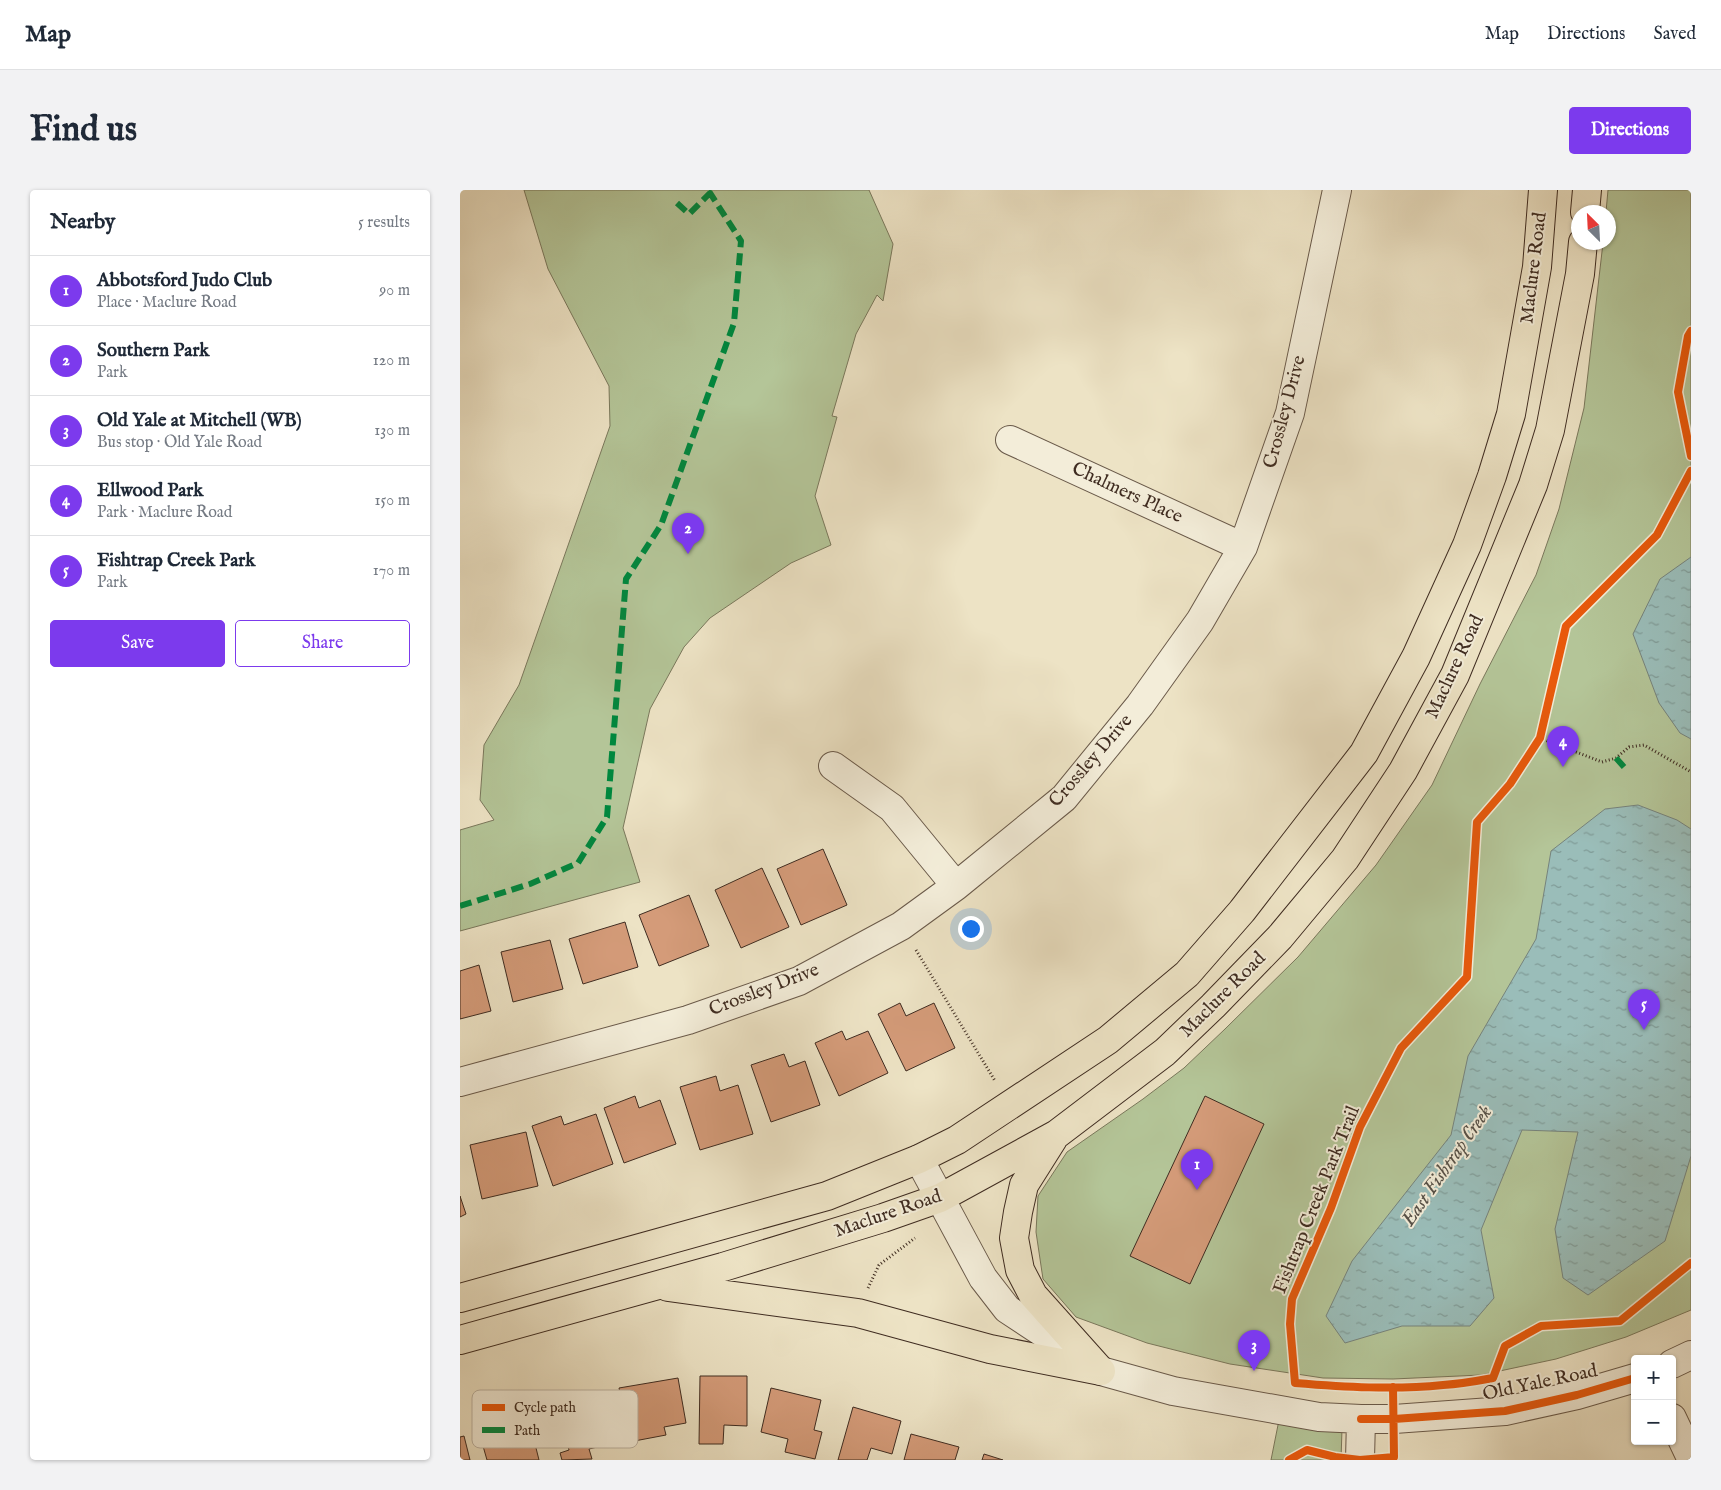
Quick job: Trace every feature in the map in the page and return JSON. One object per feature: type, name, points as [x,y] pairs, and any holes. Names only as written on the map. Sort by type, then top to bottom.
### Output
[{"type":"main road","name":"Maclure Road","points":[[460,1298],[827,1196],[919,1159],[957,1140],[1108,1040],[1187,974],[1242,911],[1364,753],[1416,657],[1467,545],[1492,476],[1511,414],[1537,267],[1543,190]]},
{"type":"main road","points":[[1586,205],[1587,190]]},
{"type":"main road","name":"Maclure Road","points":[[460,1340],[723,1267],[864,1224],[940,1198],[1057,1134],[1165,1052],[1280,937],[1345,859],[1403,771],[1455,675],[1533,486],[1550,430],[1580,274],[1582,250]]},
{"type":"main road","points":[[1057,1134],[1024,1185],[1014,1238],[1020,1270],[1033,1296],[1101,1371]]},
{"type":"main road","points":[[654,1286],[858,1313],[990,1349],[1101,1371]]},
{"type":"street","name":"Crossley Drive","points":[[460,1082],[688,1020],[799,981],[901,926],[956,886],[1064,798],[1145,697],[1200,621],[1244,547],[1290,413],[1336,190]]},
{"type":"street","name":"Chalmers Place","points":[[1010,440],[1244,547]]},
{"type":"street","points":[[833,766],[892,808],[956,886]]},
{"type":"street","name":"Old Yale Road","points":[[919,1159],[983,1278],[1008,1309],[1101,1371],[1174,1391],[1319,1417],[1361,1419],[1394,1419],[1505,1411],[1577,1395],[1631,1379]]},
{"type":"street","points":[[1676,1362],[1691,1355]]},
{"type":"street","points":[[1360,1460],[1361,1419]]},
{"type":"street","points":[[1676,1426],[1691,1458]]},
{"type":"path","points":[[1535,746],[1540,738],[1542,729]]},
{"type":"path","points":[[1540,738],[1602,762],[1616,758],[1629,747],[1644,745],[1691,772]]},
{"type":"path","points":[[901,926],[998,1086]]},
{"type":"green space","points":[[524,190],[869,190],[893,244],[883,301],[877,295],[856,334],[832,416],[837,417],[815,496],[831,545],[791,563],[710,618],[684,647],[650,709],[623,828],[640,882],[460,931],[460,830],[494,820],[480,800],[484,745],[519,685],[610,426],[609,386],[548,269]]},
{"type":"green space","points":[[1608,190],[1691,190],[1691,1310],[1626,1337],[1556,1359],[1481,1375],[1393,1379],[1323,1378],[1230,1364],[1147,1343],[1076,1317],[1043,1279],[1036,1232],[1038,1196],[1067,1152],[1184,1068],[1225,1029],[1298,957],[1376,865],[1432,785],[1480,684],[1536,575],[1559,509],[1584,408],[1602,250],[1616,250],[1616,205],[1607,205]]},
{"type":"green space","points":[[1279,1420],[1342,1429],[1341,1460],[1271,1460]]},
{"type":"water","points":[[1691,557],[1691,739],[1680,733],[1659,703],[1633,634],[1660,579]]},
{"type":"water","name":"East Fishtrap Creek","points":[[1638,805],[1677,820],[1691,829],[1691,1156],[1665,1241],[1588,1295],[1563,1278],[1555,1229],[1578,1132],[1522,1130],[1481,1230],[1494,1298],[1470,1326],[1402,1326],[1345,1343],[1326,1316],[1352,1261],[1451,1135],[1468,1056],[1536,939],[1551,851],[1605,809]]},
{"type":"building","points":[[823,849],[847,905],[801,925],[777,869]]},
{"type":"building","points":[[762,868],[789,927],[741,948],[715,890]]},
{"type":"building","points":[[689,895],[709,946],[659,966],[639,915]]},
{"type":"building","points":[[625,922],[638,967],[583,984],[569,939]]},
{"type":"building","points":[[550,940],[563,989],[513,1002],[501,952]]},
{"type":"building","points":[[479,965],[491,1011],[460,1019],[460,971]]},
{"type":"building","points":[[900,1003],[906,1016],[934,1003],[955,1048],[906,1071],[878,1014]]},
{"type":"building","points":[[842,1031],[846,1040],[868,1031],[888,1073],[839,1096],[815,1043]]},
{"type":"building","points":[[784,1054],[789,1067],[805,1061],[820,1105],[771,1122],[751,1065]]},
{"type":"building","points":[[716,1076],[720,1091],[738,1085],[753,1134],[700,1150],[680,1087]]},
{"type":"building","points":[[635,1096],[639,1108],[660,1100],[676,1144],[624,1163],[604,1108]]},
{"type":"building","points":[[1205,1096],[1264,1124],[1190,1284],[1130,1256]]},
{"type":"building","points":[[596,1114],[613,1164],[553,1186],[532,1126],[561,1116],[564,1125]]},
{"type":"building","points":[[526,1132],[538,1186],[482,1199],[470,1145]]},
{"type":"building","points":[[460,1196],[466,1214],[460,1217]]},
{"type":"building","points":[[700,1376],[747,1376],[747,1426],[724,1425],[723,1444],[699,1444]]},
{"type":"building","points":[[678,1378],[686,1423],[664,1427],[666,1435],[638,1440],[638,1390],[619,1390],[619,1388]]},
{"type":"building","points":[[771,1388],[821,1400],[814,1430],[822,1432],[815,1459],[785,1452],[788,1439],[761,1432]]},
{"type":"building","points":[[853,1407],[901,1421],[892,1454],[871,1448],[867,1460],[838,1460]]},
{"type":"building","points":[[911,1434],[959,1447],[955,1460],[904,1460]]},
{"type":"building","points":[[464,1436],[470,1460],[460,1460],[460,1437]]},
{"type":"building","points":[[484,1448],[536,1448],[539,1460],[487,1460]]},
{"type":"building","points":[[568,1448],[593,1448],[589,1449],[592,1459],[562,1460],[560,1453],[569,1450]]},
{"type":"building","points":[[984,1454],[1003,1460],[982,1460]]},
{"type":"marked path","points":[[460,906],[530,884],[578,863],[607,817],[626,579],[661,525],[734,323],[741,241],[710,193],[706,190]]},
{"type":"marked path","points":[[677,203],[689,214],[710,193]]},
{"type":"marked path","points":[[1616,758],[1625,768]]},
{"type":"cycle path","points":[[1691,331],[1688,336],[1678,392],[1691,456]]},
{"type":"cycle path","name":"Fishtrap Creek Park Trail","points":[[1691,471],[1657,535],[1566,626],[1540,738],[1510,784],[1477,822],[1467,977],[1401,1048],[1360,1127],[1331,1208],[1292,1299],[1290,1324],[1295,1383],[1388,1388],[1425,1387],[1493,1378],[1505,1346],[1541,1326],[1620,1321],[1691,1263]]},
{"type":"cycle path","points":[[1361,1419],[1394,1419],[1505,1411],[1577,1395],[1631,1379]]},
{"type":"cycle path","points":[[1289,1460],[1307,1450],[1335,1457],[1360,1460],[1394,1457],[1393,1387]]},
{"type":"place","name":"Southern Park","points":[[688,554]]},
{"type":"place","name":"Ellwood Park","points":[[1563,767]]},
{"type":"place","name":"Fishtrap Creek Park","points":[[1644,1030]]},
{"type":"place","name":"Abbotsford Judo Club","points":[[1197,1190]]},
{"type":"place","name":"Old Yale at Mitchell (WB)","points":[[1254,1371]]}]
